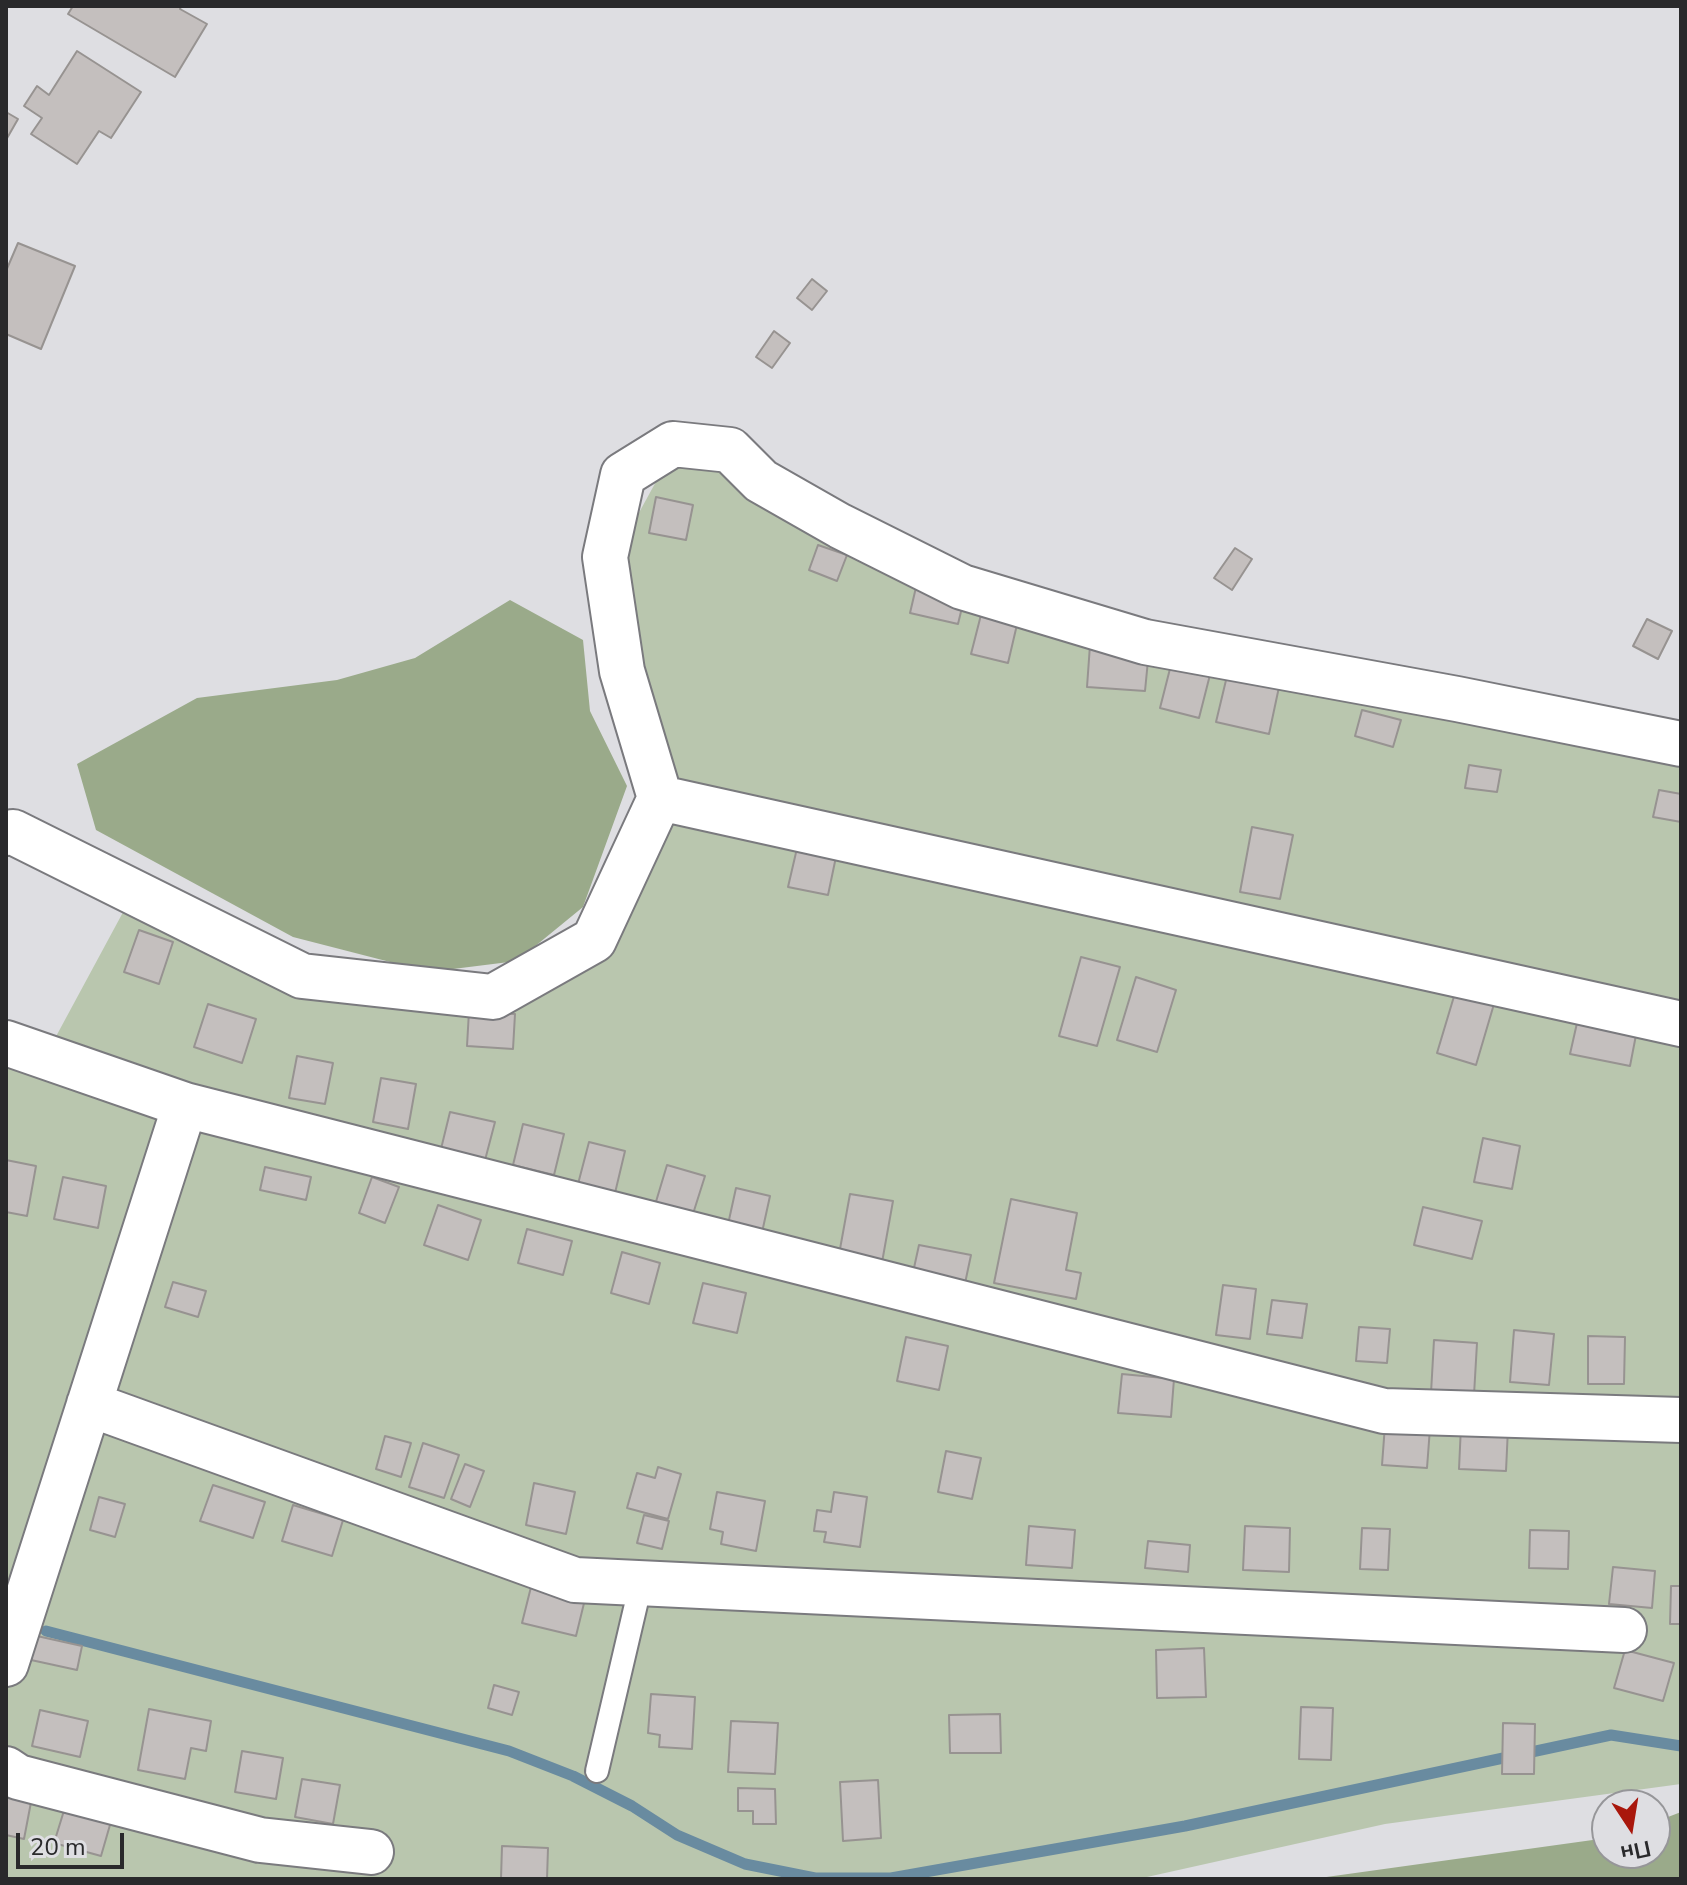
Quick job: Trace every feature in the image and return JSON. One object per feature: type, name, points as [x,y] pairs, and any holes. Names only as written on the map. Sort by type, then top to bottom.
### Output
[{"type":"street","points":[[6,833],[13,832],[302,976],[493,997],[594,940],[660,798],[622,671],[605,557],[623,475],[673,444],[730,450],[761,481],[840,526],[962,587],[1145,642],[1681,744]]},
{"type":"street","points":[[660,798],[1681,1024]]},
{"type":"street","points":[[6,1043],[185,1105],[1384,1411],[1681,1420]]},
{"type":"street","points":[[6,1664],[185,1105]]},
{"type":"street","points":[[89,1404],[575,1580],[1624,1630]]},
{"type":"street","points":[[6,1769],[18,1777],[260,1840],[371,1852]]},
{"type":"lane","points":[[597,1771],[641,1583]]},
{"type":"green space","points":[[675,447],[1043,627],[1681,754],[1681,1784],[1644,1789],[1591,1789],[1591,1796],[1385,1824],[1138,1879],[6,1879],[6,1044],[53,1042],[128,903],[293,991],[497,1008],[607,949],[672,814],[618,551]]},
{"type":"green space","points":[[510,600],[583,640],[590,711],[627,786],[583,907],[517,961],[429,972],[293,937],[96,830],[77,764],[197,698],[337,680],[415,658]]},
{"type":"green space","points":[[1681,1812],[1681,1879],[1312,1879],[1591,1840],[1591,1869],[1671,1869],[1671,1816]]},
{"type":"building","points":[[73,6],[181,6],[180,9],[207,24],[175,77],[68,14]]},
{"type":"building","points":[[77,51],[141,92],[111,138],[99,131],[77,164],[31,134],[42,118],[24,106],[37,86],[49,95]]},
{"type":"building","points":[[6,112],[18,119],[6,140]]},
{"type":"building","points":[[18,243],[75,266],[41,349],[6,334],[6,271]]},
{"type":"building","points":[[812,279],[827,291],[812,310],[797,298]]},
{"type":"building","points":[[774,331],[790,343],[772,368],[756,357]]},
{"type":"building","points":[[656,497],[693,505],[686,540],[649,533]]},
{"type":"building","points":[[818,545],[847,555],[837,581],[809,570]]},
{"type":"building","points":[[1235,548],[1252,559],[1232,590],[1214,578]]},
{"type":"building","points":[[917,583],[965,595],[958,624],[910,613]]},
{"type":"building","points":[[983,607],[1019,616],[1008,663],[971,654]]},
{"type":"building","points":[[1647,619],[1672,631],[1658,659],[1633,646]]},
{"type":"building","points":[[1090,645],[1149,650],[1145,691],[1087,687]]},
{"type":"building","points":[[1174,653],[1213,663],[1199,718],[1160,708]]},
{"type":"building","points":[[1227,676],[1279,687],[1269,734],[1216,722]]},
{"type":"building","points":[[1362,710],[1401,720],[1393,747],[1355,736]]},
{"type":"building","points":[[1469,765],[1501,770],[1497,792],[1465,788]]},
{"type":"building","points":[[1659,790],[1681,794],[1681,822],[1653,817]]},
{"type":"building","points":[[1252,827],[1293,835],[1280,899],[1240,892]]},
{"type":"building","points":[[798,844],[837,852],[828,895],[788,887]]},
{"type":"building","points":[[139,930],[173,942],[159,984],[124,972]]},
{"type":"building","points":[[1081,957],[1120,967],[1097,1046],[1059,1036]]},
{"type":"building","points":[[1136,977],[1176,990],[1157,1052],[1117,1040]]},
{"type":"building","points":[[1455,993],[1494,1004],[1476,1065],[1437,1053]]},
{"type":"building","points":[[208,1004],[256,1019],[242,1063],[194,1047]]},
{"type":"building","points":[[469,1011],[515,1014],[513,1049],[467,1046]]},
{"type":"building","points":[[1577,1023],[1636,1035],[1630,1066],[1570,1054]]},
{"type":"building","points":[[297,1056],[333,1063],[325,1104],[289,1098]]},
{"type":"building","points":[[381,1078],[416,1084],[408,1129],[373,1122]]},
{"type":"building","points":[[450,1112],[495,1122],[484,1164],[440,1153]]},
{"type":"building","points":[[523,1124],[564,1134],[554,1175],[513,1165]]},
{"type":"building","points":[[1483,1138],[1520,1146],[1512,1189],[1474,1182]]},
{"type":"building","points":[[589,1142],[625,1151],[615,1193],[578,1184]]},
{"type":"building","points":[[6,1160],[36,1166],[27,1216],[6,1212]]},
{"type":"building","points":[[667,1165],[705,1176],[692,1217],[655,1205]]},
{"type":"building","points":[[265,1167],[311,1177],[306,1200],[260,1190]]},
{"type":"building","points":[[63,1177],[106,1186],[98,1228],[54,1219]]},
{"type":"building","points":[[372,1177],[399,1187],[385,1223],[359,1213]]},
{"type":"building","points":[[736,1188],[770,1196],[761,1237],[727,1229]]},
{"type":"building","points":[[850,1194],[893,1201],[881,1268],[838,1260]]},
{"type":"building","points":[[1011,1199],[1077,1213],[1066,1270],[1081,1273],[1076,1299],[994,1283]]},
{"type":"building","points":[[438,1205],[481,1220],[468,1260],[424,1245]]},
{"type":"building","points":[[1423,1207],[1482,1221],[1472,1259],[1414,1245]]},
{"type":"building","points":[[527,1229],[572,1241],[563,1275],[518,1263]]},
{"type":"building","points":[[919,1245],[971,1255],[964,1288],[912,1277]]},
{"type":"building","points":[[622,1252],[660,1263],[649,1304],[611,1293]]},
{"type":"building","points":[[173,1282],[206,1291],[198,1317],[165,1307]]},
{"type":"building","points":[[703,1283],[746,1293],[737,1333],[693,1323]]},
{"type":"building","points":[[1223,1285],[1256,1289],[1250,1339],[1216,1335]]},
{"type":"building","points":[[1272,1300],[1307,1304],[1302,1338],[1267,1334]]},
{"type":"building","points":[[1359,1327],[1390,1329],[1387,1363],[1356,1361]]},
{"type":"building","points":[[1514,1330],[1554,1334],[1549,1385],[1510,1382]]},
{"type":"building","points":[[1588,1336],[1625,1337],[1624,1384],[1588,1384]]},
{"type":"building","points":[[906,1337],[948,1346],[939,1390],[897,1381]]},
{"type":"building","points":[[1434,1340],[1477,1343],[1474,1395],[1431,1393]]},
{"type":"building","points":[[1122,1374],[1174,1379],[1171,1417],[1118,1413]]},
{"type":"building","points":[[1385,1425],[1430,1428],[1427,1468],[1382,1465]]},
{"type":"building","points":[[1461,1426],[1508,1428],[1506,1471],[1459,1469]]},
{"type":"building","points":[[385,1436],[411,1443],[401,1477],[376,1469]]},
{"type":"building","points":[[423,1443],[459,1455],[444,1498],[409,1487]]},
{"type":"building","points":[[946,1451],[981,1458],[972,1499],[938,1492]]},
{"type":"building","points":[[465,1464],[484,1471],[470,1507],[451,1499]]},
{"type":"building","points":[[658,1467],[681,1474],[668,1519],[627,1508],[637,1473],[655,1478]]},
{"type":"building","points":[[534,1483],[575,1492],[566,1534],[526,1525]]},
{"type":"building","points":[[213,1485],[265,1502],[253,1538],[200,1521]]},
{"type":"building","points":[[717,1492],[765,1501],[756,1551],[721,1544],[723,1532],[710,1529]]},
{"type":"building","points":[[834,1492],[867,1497],[860,1547],[824,1542],[826,1532],[814,1531],[817,1510],[831,1512]]},
{"type":"building","points":[[99,1497],[125,1504],[115,1537],[90,1530]]},
{"type":"building","points":[[293,1505],[343,1520],[332,1556],[282,1541]]},
{"type":"building","points":[[644,1515],[669,1521],[662,1549],[637,1543]]},
{"type":"building","points":[[1029,1526],[1075,1530],[1072,1568],[1026,1565]]},
{"type":"building","points":[[1245,1526],[1290,1528],[1289,1572],[1243,1570]]},
{"type":"building","points":[[1362,1528],[1390,1529],[1388,1570],[1360,1569]]},
{"type":"building","points":[[1530,1530],[1569,1531],[1568,1569],[1529,1568]]},
{"type":"building","points":[[1148,1541],[1190,1545],[1188,1572],[1145,1568]]},
{"type":"building","points":[[1613,1567],[1655,1571],[1652,1608],[1609,1604]]},
{"type":"building","points":[[532,1583],[586,1595],[576,1636],[522,1623]]},
{"type":"building","points":[[1671,1586],[1681,1586],[1681,1624],[1670,1624]]},
{"type":"building","points":[[37,1636],[82,1646],[77,1670],[31,1660]]},
{"type":"building","points":[[1204,1648],[1206,1697],[1157,1698],[1156,1650]]},
{"type":"building","points":[[1625,1650],[1674,1663],[1663,1701],[1614,1688]]},
{"type":"building","points":[[494,1685],[519,1692],[512,1715],[488,1708]]},
{"type":"building","points":[[651,1694],[695,1697],[692,1749],[659,1747],[660,1735],[648,1733]]},
{"type":"building","points":[[1301,1707],[1333,1708],[1331,1760],[1299,1759]]},
{"type":"building","points":[[149,1709],[211,1721],[206,1751],[191,1748],[185,1779],[138,1770]]},
{"type":"building","points":[[40,1710],[88,1721],[80,1757],[32,1746]]},
{"type":"building","points":[[1000,1714],[1001,1753],[950,1753],[949,1715]]},
{"type":"building","points":[[731,1721],[778,1723],[775,1774],[728,1772]]},
{"type":"building","points":[[1503,1723],[1535,1724],[1534,1774],[1502,1774]]},
{"type":"building","points":[[242,1751],[283,1758],[276,1799],[235,1792]]},
{"type":"building","points":[[302,1779],[340,1785],[333,1824],[295,1817]]},
{"type":"building","points":[[878,1780],[881,1838],[843,1841],[840,1782]]},
{"type":"building","points":[[738,1788],[775,1789],[776,1824],[753,1824],[753,1811],[738,1811]]},
{"type":"building","points":[[6,1792],[32,1797],[24,1839],[6,1835]]},
{"type":"building","points":[[66,1804],[112,1818],[101,1856],[54,1843]]},
{"type":"building","points":[[502,1846],[548,1848],[547,1879],[501,1879]]},
{"type":"waterway","points":[[46,1631],[509,1751],[573,1776],[632,1806],[677,1835],[745,1864],[815,1878],[891,1878],[1185,1826],[1611,1735],[1681,1746]]}]
